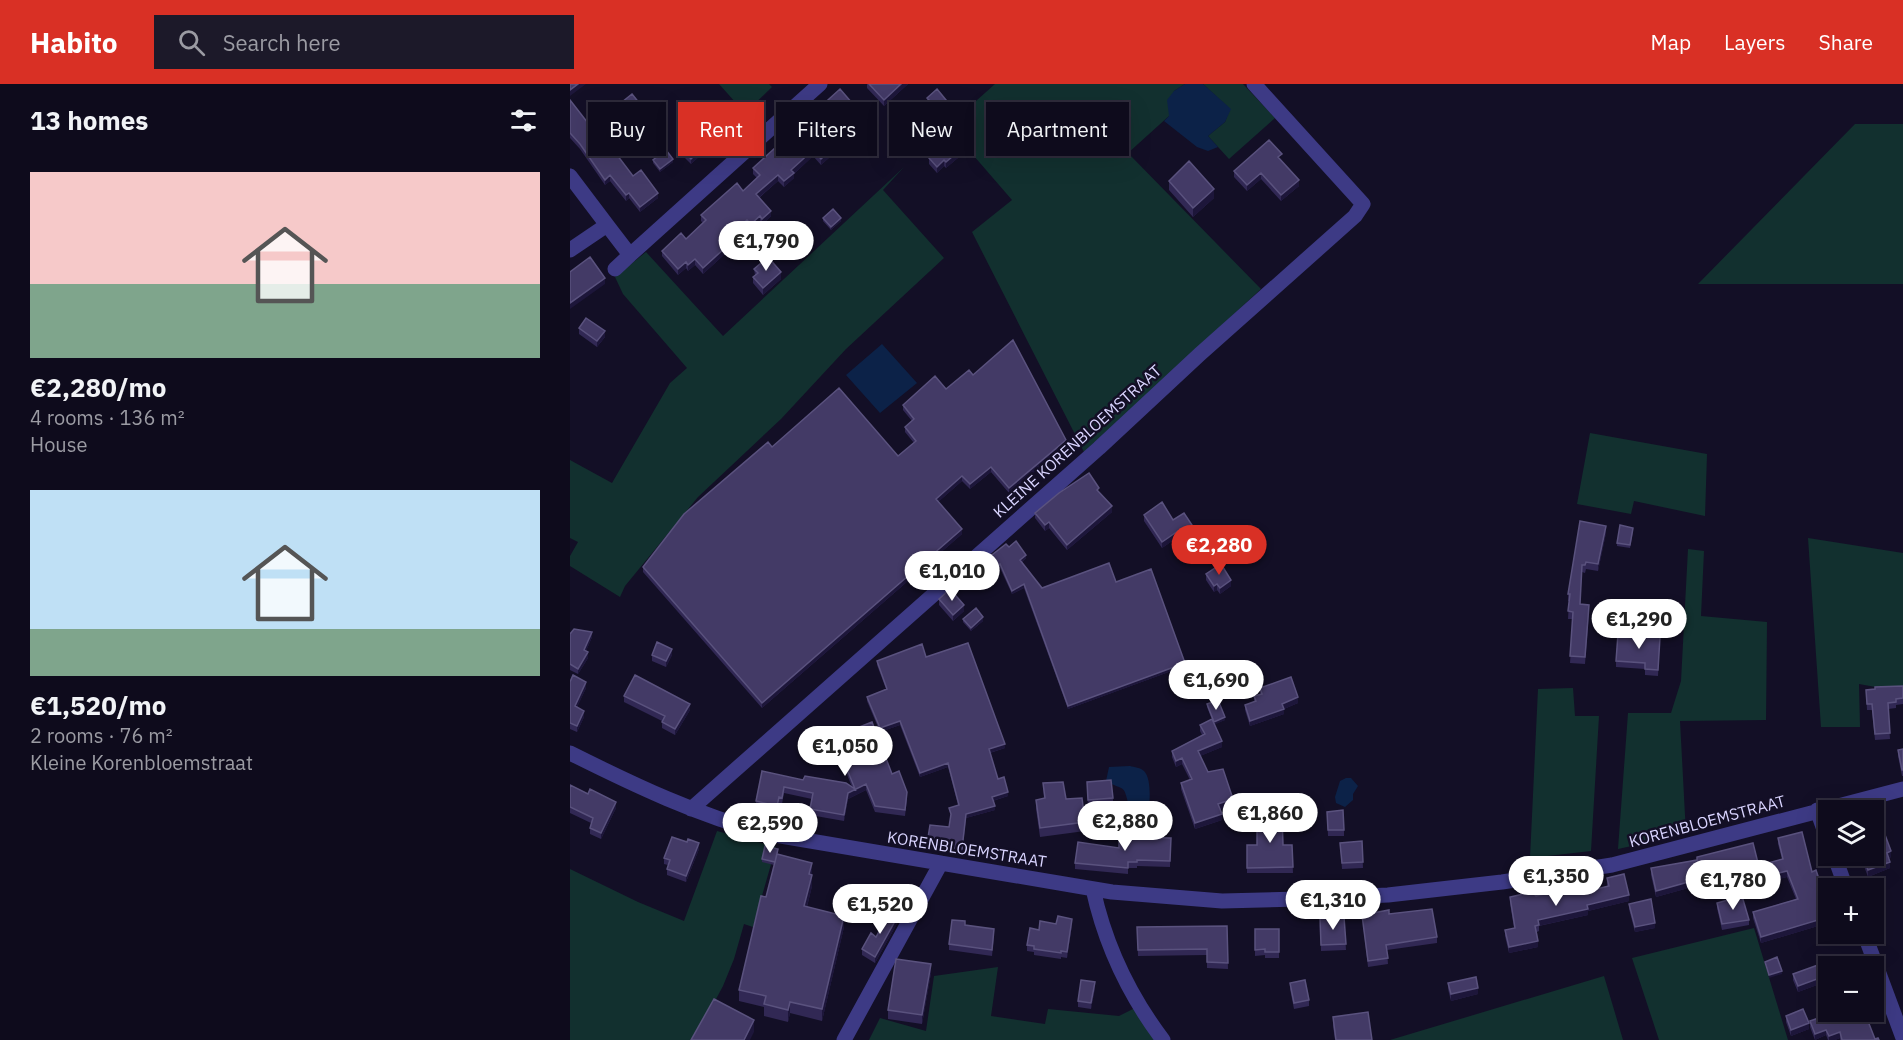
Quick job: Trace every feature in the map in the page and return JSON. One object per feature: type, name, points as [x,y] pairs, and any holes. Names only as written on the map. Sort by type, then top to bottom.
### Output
[{"type":"street","points":[[615,269],[820,84]]},
{"type":"street","name":"KLEINE KORENBLOEMSTRAAT","points":[[691,809],[1099,448],[1208,346],[1355,216],[1363,204],[1254,84]]},
{"type":"street","points":[[570,176],[630,255]]},
{"type":"street","points":[[570,250],[607,225]]},
{"type":"street","name":"KORENBLOEMSTRAAT","points":[[570,753],[691,809],[727,823],[769,834],[1093,888],[1222,901],[1400,893],[1502,882],[1612,865],[1903,789]]},
{"type":"street","points":[[844,1040],[941,863]]},
{"type":"street","points":[[1093,888],[1099,918],[1132,996],[1163,1040]]},
{"type":"street","points":[[1868,944],[1903,1038]]},
{"type":"green space","points":[[719,84],[769,84],[772,87],[756,102],[735,102]]},
{"type":"green space","points":[[995,84],[1185,84],[1174,91],[1169,116],[1129,152],[1129,102],[986,102],[986,156],[1129,156],[1129,154],[1261,289],[1084,452],[972,232],[1012,200],[974,156],[974,103]]},
{"type":"green space","points":[[1203,84],[1243,84],[1275,118],[1229,159],[1208,136],[1225,122],[1230,109]]},
{"type":"green space","points":[[1855,124],[1903,124],[1903,284],[1698,284]]},
{"type":"green space","points":[[904,167],[883,190],[944,258],[846,349],[781,419],[698,497],[625,586],[620,597],[570,566],[570,556],[578,542],[570,538],[570,460],[612,483],[670,383],[687,368],[623,294],[615,277],[646,252],[723,336]]},
{"type":"green space","points":[[1590,433],[1707,454],[1705,516],[1634,501],[1631,514],[1577,504]]},
{"type":"green space","points":[[1808,538],[1903,553],[1903,692],[1859,684],[1860,727],[1821,727]]},
{"type":"green space","points":[[1688,549],[1704,551],[1701,616],[1767,622],[1766,720],[1680,721],[1686,834],[1618,849],[1628,713],[1671,713],[1681,681]]},
{"type":"green space","points":[[1573,688],[1575,716],[1599,716],[1591,851],[1530,858],[1538,689]]},
{"type":"green space","points":[[717,831],[776,847],[753,927],[744,924],[723,986],[694,1040],[570,1040],[570,869],[638,902],[684,921]]},
{"type":"green space","points":[[1754,928],[1788,1040],[1659,1040],[1632,958]]},
{"type":"green space","points":[[998,967],[991,1016],[1045,1024],[1048,1009],[1119,1016],[1135,1008],[1159,1040],[869,1040],[880,1018],[926,1031],[934,976]]},
{"type":"green space","points":[[1604,976],[1623,1040],[1390,1040]]},
{"type":"water","points":[[1185,84],[1203,84],[1231,109],[1225,122],[1208,136],[1218,147],[1208,151],[1197,147],[1164,121],[1169,116],[1167,100],[1174,91]]},
{"type":"water","points":[[882,344],[917,383],[880,413],[846,375]]},
{"type":"water","points":[[1130,766],[1144,771],[1148,778],[1149,807],[1144,809],[1129,806],[1124,790],[1106,781],[1109,767]]},
{"type":"water","points":[[1351,778],[1358,786],[1353,794],[1353,800],[1345,807],[1336,803],[1335,797],[1340,781]]},
{"type":"building","points":[[570,84],[578,84],[570,90]]},
{"type":"building","points":[[869,84],[901,84],[884,100]]},
{"type":"building","points":[[840,89],[851,102],[826,102]]},
{"type":"building","points":[[937,89],[946,100],[931,102],[927,98]]},
{"type":"building","points":[[632,94],[638,102],[622,102]]},
{"type":"building","points":[[570,100],[588,123],[588,156],[570,133]]},
{"type":"building","points":[[1269,140],[1282,154],[1278,157],[1299,180],[1281,195],[1261,173],[1247,185],[1234,171]]},
{"type":"building","points":[[776,147],[776,156],[806,156],[791,170],[794,173],[784,181],[778,175],[756,194],[771,211],[762,219],[760,216],[751,224],[747,220],[722,243],[726,247],[703,268],[695,259],[688,265],[686,262],[678,269],[662,251],[681,233],[686,239],[706,220],[701,215],[737,183],[743,191],[760,175],[753,168]]},
{"type":"building","points":[[666,150],[673,159],[660,169],[653,160],[658,156],[666,156]]},
{"type":"building","points":[[588,156],[618,156],[633,176],[641,170],[658,193],[640,207],[629,193],[626,195],[610,175],[605,180]]},
{"type":"building","points":[[931,156],[953,156],[946,162],[944,160],[937,167],[929,158]]},
{"type":"building","points":[[1189,161],[1214,189],[1193,208],[1169,181]]},
{"type":"building","points":[[833,209],[841,218],[831,227],[823,218]]},
{"type":"building","points":[[590,257],[605,278],[570,303],[570,272]]},
{"type":"building","points":[[768,257],[781,272],[763,288],[753,277],[758,273],[754,269]]},
{"type":"building","points":[[586,318],[605,331],[597,341],[579,328]]},
{"type":"building","points":[[1013,340],[1066,440],[1009,488],[991,467],[970,484],[962,476],[936,499],[962,529],[762,703],[643,567],[684,514],[768,442],[772,447],[839,388],[898,456],[916,441],[905,427],[914,419],[903,405],[935,376],[946,389],[969,370],[973,375]]},
{"type":"building","points":[[1089,473],[1099,488],[1097,490],[1112,506],[1067,545],[1049,522],[1045,525],[1035,513]]},
{"type":"building","points":[[1162,502],[1173,520],[1184,513],[1194,528],[1182,537],[1178,531],[1162,542],[1144,515]]},
{"type":"building","points":[[1580,521],[1606,526],[1598,564],[1586,562],[1582,565],[1580,604],[1589,605],[1585,657],[1570,656],[1573,612],[1568,611],[1570,594],[1568,594]]},
{"type":"building","points":[[1620,525],[1633,528],[1630,545],[1617,543]]},
{"type":"building","points":[[1016,541],[1026,555],[1020,560],[1042,588],[1109,563],[1116,582],[1151,569],[1185,663],[1068,706],[1024,584],[1012,591],[1000,564],[981,578],[974,569],[1006,544],[1009,547]]},
{"type":"building","points":[[1221,564],[1231,580],[1220,588],[1217,584],[1214,586],[1206,574]]},
{"type":"building","points":[[950,589],[964,605],[953,615],[939,599]]},
{"type":"building","points":[[976,608],[983,617],[971,628],[963,619]]},
{"type":"building","points":[[574,629],[592,632],[584,650],[588,652],[578,669],[570,664],[570,634]]},
{"type":"building","points":[[1618,634],[1660,637],[1658,670],[1645,669],[1645,663],[1616,661]]},
{"type":"building","points":[[657,642],[672,649],[666,661],[652,655]]},
{"type":"building","points":[[968,643],[1005,744],[989,749],[998,779],[1004,777],[1008,792],[992,797],[995,806],[966,814],[962,849],[927,844],[930,825],[949,827],[951,814],[949,808],[959,805],[948,763],[920,773],[900,721],[880,728],[867,697],[887,689],[877,661],[922,644],[926,657]]},
{"type":"building","points":[[573,675],[586,682],[575,706],[584,711],[577,726],[570,723],[570,682]]},
{"type":"building","points":[[635,675],[690,704],[675,729],[662,722],[665,716],[624,696]]},
{"type":"building","points":[[1291,677],[1298,697],[1282,704],[1284,709],[1250,721],[1245,705],[1256,701],[1254,696],[1262,694],[1260,688]]},
{"type":"building","points":[[1903,686],[1903,698],[1888,703],[1890,733],[1875,734],[1872,704],[1867,704],[1866,690],[1875,689],[1875,687]]},
{"type":"building","points":[[1218,700],[1225,717],[1214,722],[1207,704]]},
{"type":"building","points":[[1212,719],[1222,741],[1198,751],[1208,772],[1223,769],[1233,799],[1218,804],[1222,814],[1195,823],[1181,783],[1192,779],[1182,758],[1176,761],[1172,751],[1205,734],[1200,725]]},
{"type":"building","points":[[872,722],[892,774],[899,771],[907,792],[905,810],[875,806],[866,784],[848,793],[844,815],[810,809],[813,793],[784,787],[782,798],[779,797],[777,806],[756,801],[762,771],[803,780],[805,776],[846,783],[855,789],[834,737]]},
{"type":"building","points":[[1903,749],[1903,770],[1902,770],[1898,750]]},
{"type":"building","points":[[1111,780],[1113,798],[1088,800],[1087,782]]},
{"type":"building","points":[[1063,782],[1066,799],[1082,798],[1085,822],[1040,828],[1036,800],[1045,798],[1043,783]]},
{"type":"building","points":[[570,785],[588,794],[590,789],[616,802],[601,833],[590,828],[593,818],[570,807]]},
{"type":"building","points":[[1343,810],[1344,830],[1328,830],[1327,812]]},
{"type":"building","points":[[1257,813],[1282,813],[1283,845],[1292,845],[1293,867],[1247,868],[1247,845],[1257,845]]},
{"type":"building","points":[[1802,832],[1812,872],[1816,870],[1819,878],[1818,920],[1761,937],[1753,912],[1798,899],[1787,871],[1771,875],[1768,863],[1783,859],[1778,838]]},
{"type":"building","points":[[1884,832],[1891,851],[1887,853],[1890,862],[1884,864]]},
{"type":"building","points":[[672,837],[699,843],[686,876],[667,869],[670,860],[664,858]]},
{"type":"building","points":[[1119,837],[1171,838],[1170,861],[1137,860],[1137,862],[1128,862],[1128,868],[1075,863],[1078,842],[1119,848]]},
{"type":"building","points":[[1362,841],[1363,862],[1342,863],[1340,843]]},
{"type":"building","points":[[1753,843],[1758,863],[1717,873],[1719,879],[1693,885],[1692,881],[1656,891],[1651,868],[1697,860],[1697,857]]},
{"type":"building","points":[[765,846],[778,849],[775,862],[762,859]]},
{"type":"building","points":[[777,854],[812,863],[809,874],[812,875],[804,906],[844,916],[822,1009],[790,1002],[788,1010],[764,1004],[766,996],[739,990],[761,896],[766,897]]},
{"type":"building","points":[[1866,866],[1879,866],[1868,870]]},
{"type":"building","points":[[1624,874],[1629,895],[1587,905],[1588,909],[1538,920],[1539,925],[1535,926],[1538,941],[1509,947],[1505,930],[1515,928],[1510,897],[1532,892],[1536,896],[1582,885],[1584,892],[1609,886],[1607,878]]},
{"type":"building","points":[[1742,896],[1749,920],[1722,924],[1717,903]]},
{"type":"building","points":[[1651,899],[1655,923],[1635,927],[1629,904]]},
{"type":"building","points":[[1432,909],[1437,937],[1386,945],[1388,958],[1368,961],[1362,915],[1389,910],[1389,914]]},
{"type":"building","points":[[891,910],[899,914],[875,957],[862,949],[871,933],[876,937]]},
{"type":"building","points":[[1058,916],[1072,919],[1067,952],[1034,949],[1034,946],[1027,945],[1030,928],[1039,930],[1040,921],[1056,924]]},
{"type":"building","points":[[1344,917],[1346,944],[1321,945],[1320,918]]},
{"type":"building","points":[[952,920],[965,921],[965,925],[994,929],[992,950],[949,944]]},
{"type":"building","points":[[1227,926],[1228,963],[1207,962],[1207,949],[1138,950],[1137,927]]},
{"type":"building","points":[[1255,929],[1279,929],[1279,952],[1265,952],[1265,949],[1255,950]]},
{"type":"building","points":[[1777,957],[1782,971],[1769,975],[1765,962]]},
{"type":"building","points":[[896,959],[931,964],[922,1015],[888,1010]]},
{"type":"building","points":[[1818,965],[1818,979],[1798,986],[1793,974]]},
{"type":"building","points":[[1476,977],[1478,988],[1451,994],[1448,983]]},
{"type":"building","points":[[1081,980],[1095,982],[1091,1003],[1078,1001]]},
{"type":"building","points":[[1305,980],[1309,1000],[1294,1003],[1290,983]]},
{"type":"building","points":[[714,999],[754,1020],[744,1040],[691,1040]]},
{"type":"building","points":[[1803,1009],[1809,1023],[1791,1030],[1786,1016]]},
{"type":"building","points":[[1368,1012],[1372,1040],[1336,1040],[1333,1017]]},
{"type":"building","points":[[1818,1018],[1818,1022],[1868,1022],[1875,1039],[1879,1040],[1842,1040],[1840,1032],[1829,1036],[1826,1030],[1815,1034],[1810,1021]]}]
